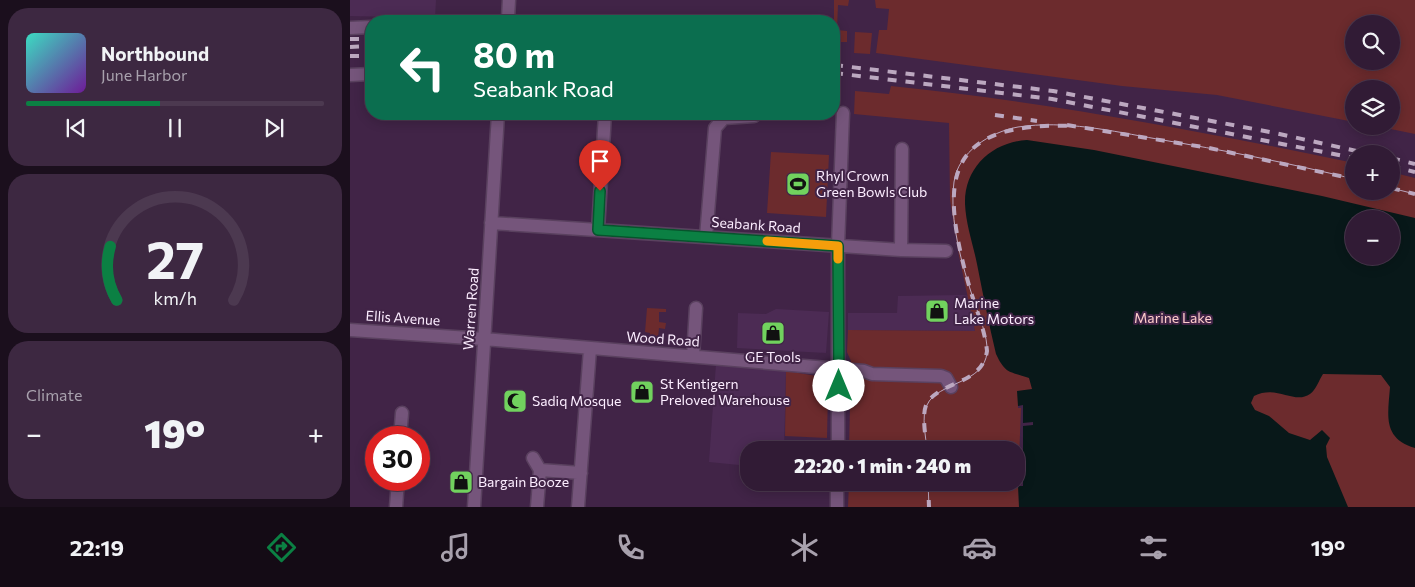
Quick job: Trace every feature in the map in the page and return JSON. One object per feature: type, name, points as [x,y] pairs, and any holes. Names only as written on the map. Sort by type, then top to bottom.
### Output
[{"type":"street","points":[[508,15],[509,0]]},
{"type":"street","points":[[350,28],[365,27]]},
{"type":"street","points":[[350,75],[365,74]]},
{"type":"street","points":[[838,441],[838,246],[843,112]]},
{"type":"street","name":"Warren Road","points":[[474,507],[498,120]]},
{"type":"street","points":[[598,230],[606,120]]},
{"type":"street","points":[[706,236],[715,128],[722,120]]},
{"type":"street","points":[[901,250],[902,149]]},
{"type":"street","name":"Seabank Road","points":[[492,223],[946,252]]},
{"type":"street","points":[[693,356],[696,308]]},
{"type":"street","name":"Ellis Avenue","points":[[350,330],[484,338]]},
{"type":"street","name":"Wood Road","points":[[484,338],[590,349],[864,371],[872,374],[941,376],[949,382],[951,387]]},
{"type":"street","points":[[578,507],[590,349]]},
{"type":"street","points":[[401,426],[402,413]]},
{"type":"street","points":[[533,458],[540,470],[537,507]]},
{"type":"street","points":[[540,470],[581,473]]},
{"type":"street","points":[[396,507],[397,491]]},
{"type":"street","points":[[837,491],[837,507]]},
{"type":"shaded area","points":[[350,0],[436,0],[435,15],[350,16]]},
{"type":"shaded area","name":"Marine Lake","points":[[1027,140],[1094,150],[1322,196],[1381,210],[1345,210],[1345,265],[1400,265],[1400,214],[1415,218],[1415,448],[1404,444],[1392,432],[1388,416],[1390,387],[1381,375],[1323,374],[1314,390],[1304,397],[1270,392],[1254,396],[1251,403],[1255,410],[1269,416],[1289,433],[1310,440],[1322,430],[1330,438],[1326,446],[1327,457],[1348,507],[1019,507],[1018,491],[1025,491],[1025,441],[1023,441],[1023,406],[1018,406],[1017,391],[1032,389],[1029,378],[1006,369],[996,354],[968,227],[965,204],[969,179],[975,168],[982,159],[1002,146]]},
{"type":"shaded area","points":[[898,296],[969,296],[975,331],[848,330],[848,313],[897,313]]},
{"type":"shaded area","points":[[776,309],[829,312],[826,353],[737,348],[738,313],[766,314]]},
{"type":"shaded area","points":[[716,364],[786,371],[784,441],[740,441],[740,465],[709,462]]},
{"type":"green space","points":[[834,0],[849,0],[848,6],[838,5],[838,15],[834,15]]},
{"type":"green space","points":[[875,0],[1415,0],[1415,134],[1400,131],[1400,80],[1345,80],[1345,120],[1217,95],[1122,86],[876,53],[879,30],[887,30],[889,9],[876,8]]},
{"type":"green space","points":[[840,30],[847,31],[847,42],[840,42]]},
{"type":"green space","points":[[855,32],[872,33],[870,54],[854,53]]},
{"type":"green space","name":"Marine Lake","points":[[891,86],[1008,100],[1124,118],[1345,161],[1345,200],[1400,200],[1400,174],[1415,178],[1415,507],[848,507],[849,491],[1025,491],[1025,441],[849,441],[851,361],[847,352],[848,330],[975,331],[959,256],[950,200],[949,123],[854,114],[855,91],[889,94]]},
{"type":"green space","name":"Rhyl Crown Green Bowls Club","points":[[771,152],[829,155],[826,217],[767,213]]},
{"type":"green space","points":[[647,308],[666,309],[666,312],[659,312],[659,322],[666,323],[665,329],[659,328],[658,338],[665,339],[664,342],[649,341],[650,333],[645,332]]},
{"type":"green space","points":[[786,371],[823,377],[828,391],[827,438],[785,436]]},
{"type":"pier","points":[[1023,405],[1023,423],[1033,422],[1033,425],[1023,426],[1023,441],[1020,441],[1021,408],[1018,408],[1018,406]]},
{"type":"tram line","points":[[926,441],[925,410],[932,397],[978,371],[984,363],[987,352],[985,333],[965,273],[953,212],[954,182],[957,171],[969,153],[986,139],[997,133],[1018,127],[1036,125],[1088,127],[1231,152],[1345,177]]},
{"type":"tram line","points":[[1400,190],[1415,194]]},
{"type":"tram line","points":[[928,491],[929,507]]},
{"type":"railway","points":[[350,39],[365,39]]},
{"type":"railway","points":[[350,47],[365,46]]},
{"type":"railway","points":[[350,56],[365,56]]},
{"type":"railway","points":[[840,66],[1053,91],[1275,133],[1345,148]]},
{"type":"railway","points":[[840,74],[1052,99],[1345,156]]},
{"type":"railway","points":[[995,115],[1037,121]]},
{"type":"railway","points":[[1067,125],[1209,148],[1345,177]]},
{"type":"railway","points":[[926,441],[924,420],[927,403],[942,390],[978,370],[984,362],[987,351],[960,250],[955,217],[954,188],[961,165],[975,147],[998,134],[1030,127],[1074,126]]},
{"type":"railway","points":[[1400,160],[1415,164]]},
{"type":"railway","points":[[1400,168],[1415,172]]},
{"type":"railway","points":[[1400,190],[1415,194]]},
{"type":"railway","points":[[928,491],[929,507]]},
{"type":"slow traffic","points":[[767,241],[838,246],[838,259]]},
{"type":"place","name":"Rhyl Crown Green Bowls Club","points":[[798,184]]},
{"type":"place","name":"Marine Lake Motors","points":[[937,311]]},
{"type":"place","name":"GE Tools","points":[[773,333]]},
{"type":"place","name":"St Kentigern Preloved Warehouse","points":[[642,392]]},
{"type":"place","name":"Sadiq Mosque","points":[[515,401]]},
{"type":"place","name":"Bargain Booze","points":[[461,482]]},
{"type":"route","points":[[600,191],[598,230],[838,246],[839,386]]}]
